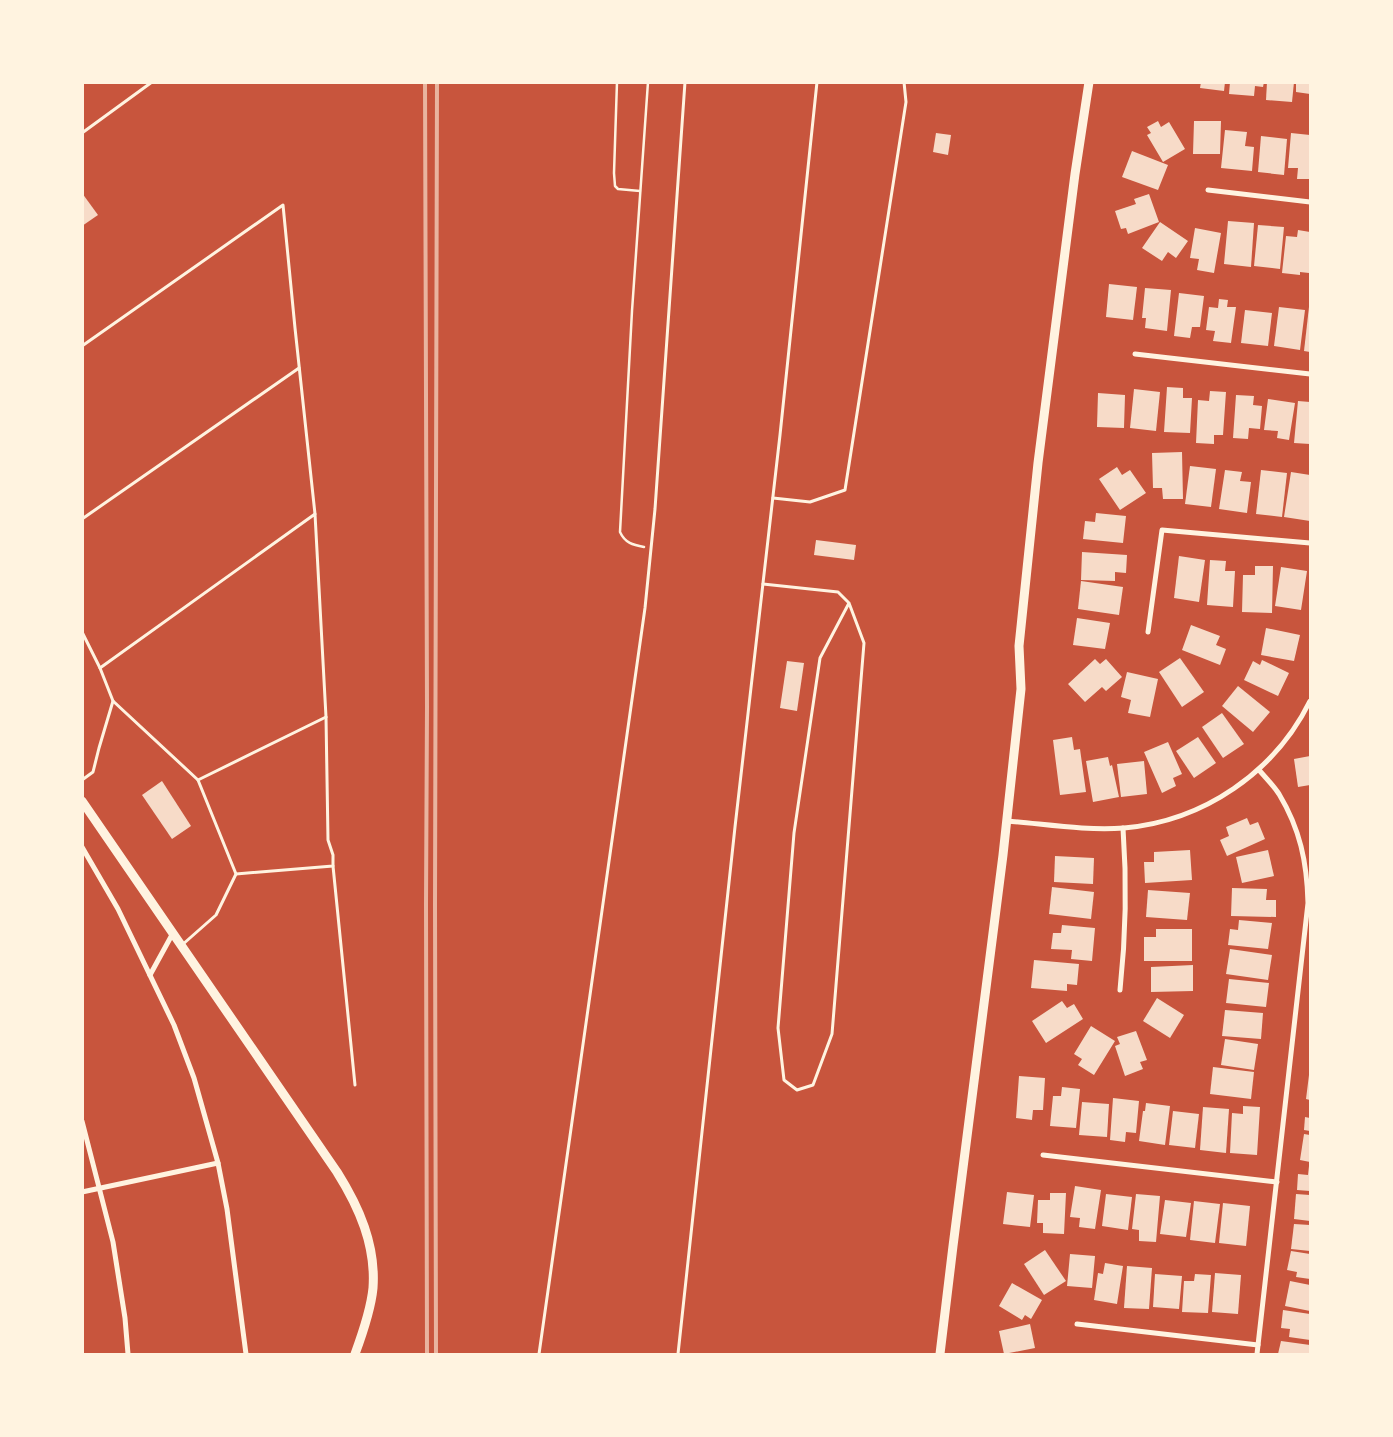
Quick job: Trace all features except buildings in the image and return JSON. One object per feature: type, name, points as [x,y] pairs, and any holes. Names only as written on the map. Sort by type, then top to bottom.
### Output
[{"type":"main road","points":[[940,1354],[1007,821],[1021,689],[1019,646],[1038,463],[1076,164],[1089,82]]},
{"type":"main road","points":[[82,801],[352,1196],[369,1241],[373,1288],[367,1316],[355,1354]]},
{"type":"street","points":[[1208,190],[1310,202]]},
{"type":"street","points":[[1135,354],[1310,374]]},
{"type":"street","points":[[1148,632],[1162,530],[1310,543]]},
{"type":"street","points":[[1007,821],[1091,828],[1123,828],[1147,825],[1193,811],[1225,795],[1259,770],[1292,732],[1310,701]]},
{"type":"street","points":[[1257,1354],[1308,903],[1307,877],[1300,839],[1278,793],[1259,770]]},
{"type":"street","points":[[1120,990],[1125,945],[1126,899],[1123,828]]},
{"type":"street","points":[[82,847],[118,910],[150,975],[174,1025],[194,1078],[218,1163],[227,1209],[246,1354]]},
{"type":"street","points":[[150,975],[173,933]]},
{"type":"street","points":[[82,1121],[112,1242],[125,1318],[128,1354]]},
{"type":"street","points":[[1043,1155],[1277,1182]]},
{"type":"street","points":[[82,1192],[218,1163]]},
{"type":"street","points":[[1077,1324],[1258,1345]]},
{"type":"lane","points":[[82,133],[152,82]]},
{"type":"lane","points":[[540,1354],[644,616],[652,547],[685,82]]},
{"type":"lane","points":[[678,1354],[817,82]]},
{"type":"lane","points":[[773,498],[810,502],[845,490],[906,102],[904,82]]},
{"type":"lane","points":[[82,346],[283,204],[315,514],[326,717],[328,840],[333,855],[356,1085]]},
{"type":"lane","points":[[82,519],[299,368]]},
{"type":"lane","points":[[100,668],[315,514]]},
{"type":"lane","points":[[763,584],[838,592],[849,603],[864,643],[832,1034],[813,1085],[797,1090],[784,1080],[778,1028],[794,833],[820,658],[849,603]]},
{"type":"lane","points":[[82,632],[100,668],[113,701],[198,780],[236,874],[216,915],[182,946]]},
{"type":"lane","points":[[82,780],[94,772],[113,701]]},
{"type":"lane","points":[[198,780],[326,717]]},
{"type":"lane","points":[[236,874],[333,866]]},
{"type":"path","points":[[616,82],[615,186],[618,189],[640,190]]},
{"type":"path","points":[[648,82],[632,311],[620,532],[623,538],[636,546],[652,547]]},
{"type":"railway","points":[[425,82],[427,1354]]},
{"type":"railway","points":[[436,1354],[437,82]]}]
